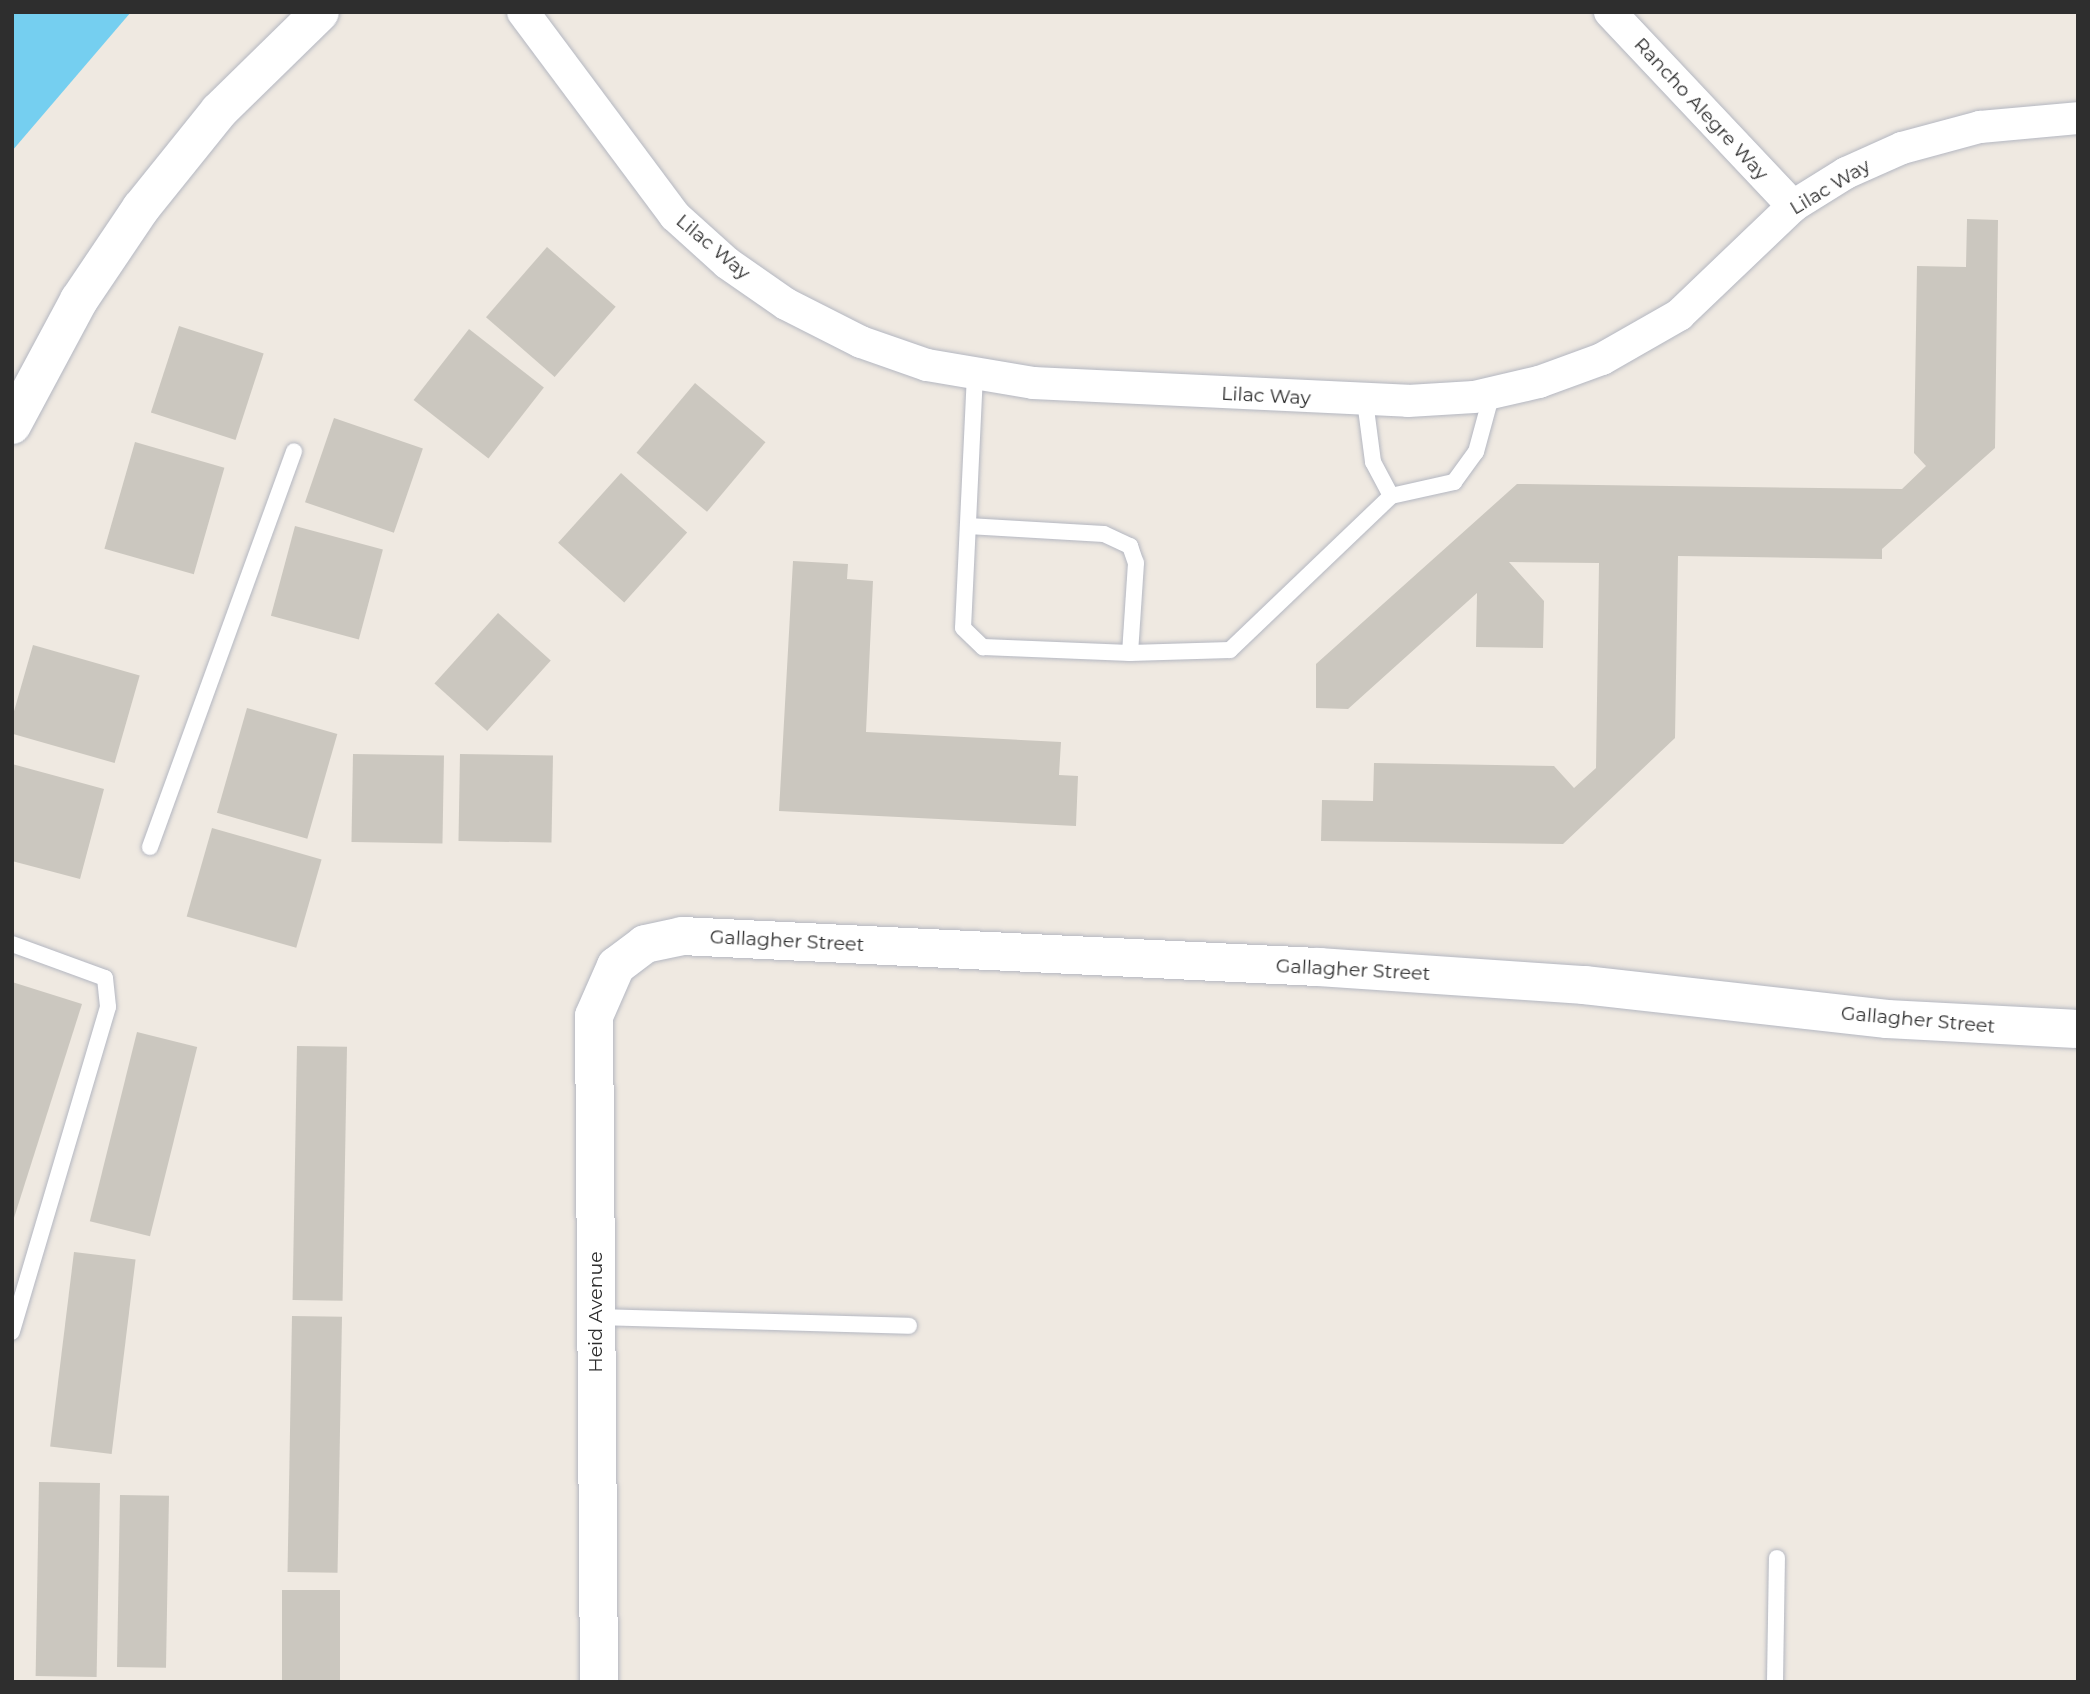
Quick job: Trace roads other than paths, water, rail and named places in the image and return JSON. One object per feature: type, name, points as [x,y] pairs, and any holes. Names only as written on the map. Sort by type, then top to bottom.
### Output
[{"type":"street","points":[[12,425],[79,300],[141,208],[219,111],[320,12]]},
{"type":"street","name":"Lilac Way","points":[[523,12],[675,216],[727,263],[786,304],[860,342],[975,374],[1365,401],[1492,393],[1602,359],[1679,315],[1793,206],[1902,148],[1980,127],[2078,117]]},
{"type":"street","name":"Rancho Alegre Way","points":[[1609,12],[1793,206]]},
{"type":"street","name":"Gallagher Street","points":[[630,953],[681,936],[1319,967],[1584,985],[1887,1019],[2078,1028]]},
{"type":"street","name":"Heid Avenue","points":[[599,1682],[594,1016],[601,990],[630,953]]},
{"type":"lane","points":[[975,374],[963,628],[970,639],[983,647],[1130,653],[1230,650],[1391,496],[1454,482],[1476,452],[1492,393]]},
{"type":"lane","points":[[1365,401],[1373,462],[1391,496]]},
{"type":"lane","points":[[150,846],[294,451]]},
{"type":"lane","points":[[968,526],[1104,534],[1130,546],[1136,563],[1130,653]]},
{"type":"lane","points":[[12,944],[105,978],[108,1007],[12,1332]]},
{"type":"lane","points":[[596,1317],[909,1326]]},
{"type":"lane","points":[[1775,1682],[1777,1558]]},
{"type":"water","points":[[12,12],[131,12],[12,151]]}]
